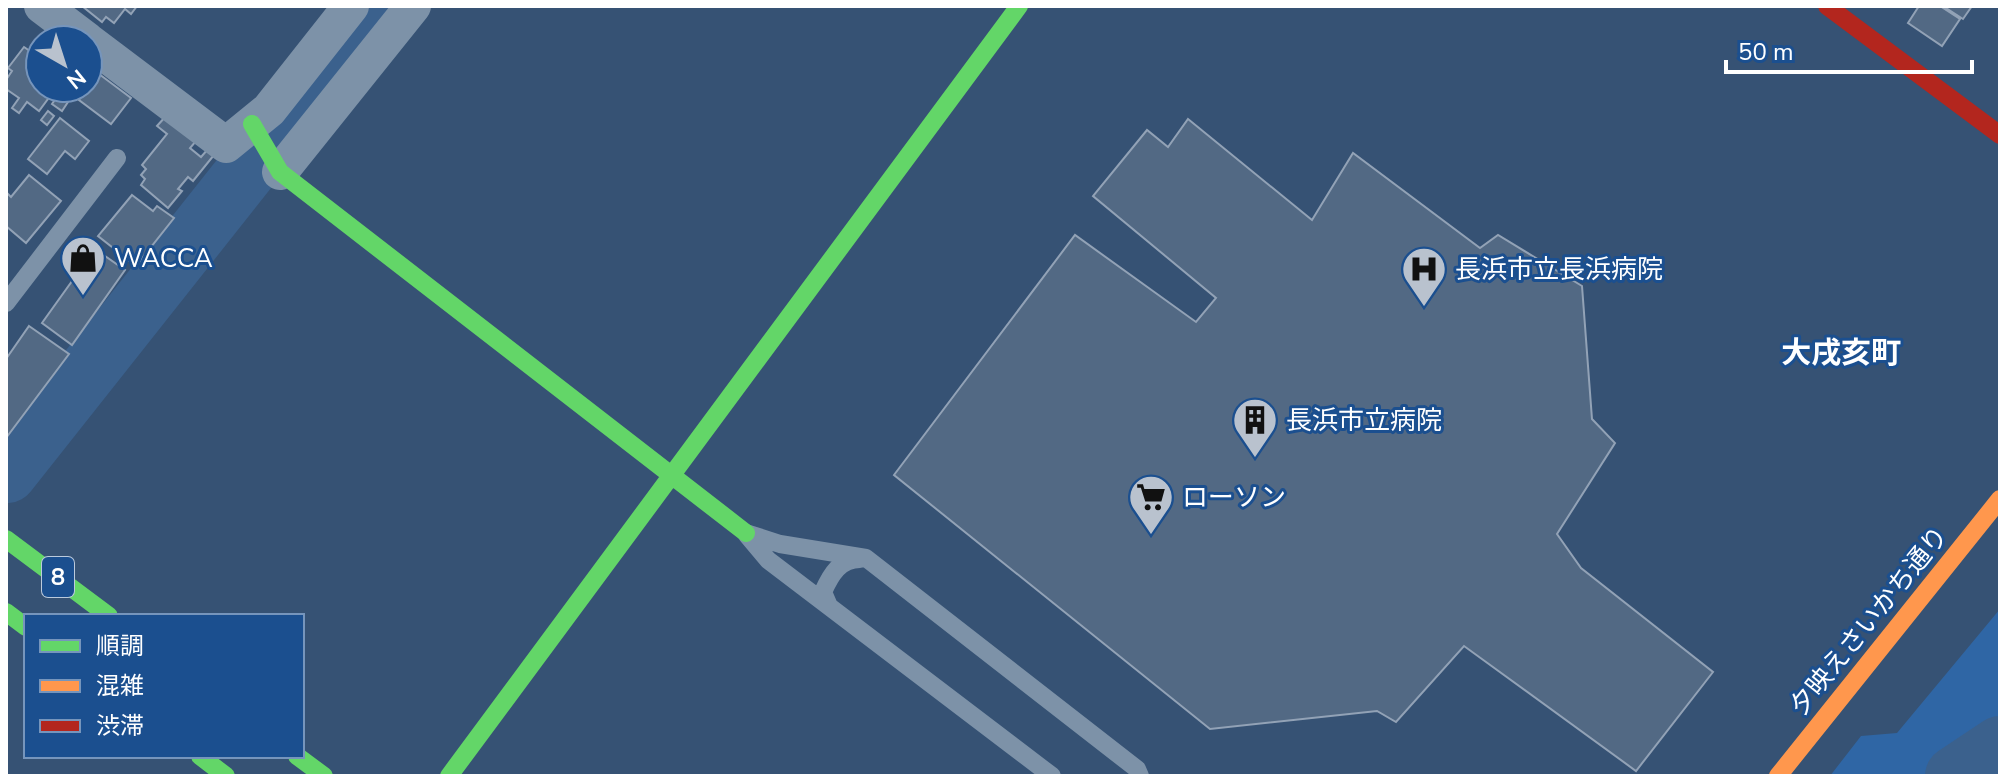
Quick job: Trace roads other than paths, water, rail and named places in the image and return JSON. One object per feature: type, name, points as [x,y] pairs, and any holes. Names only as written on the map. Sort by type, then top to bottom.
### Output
[{"type":"main road","points":[[449,776],[1019,6]]},
{"type":"main road","points":[[1827,6],[1999,130]]},
{"type":"main road","points":[[252,124],[280,172],[746,533]]},
{"type":"main road","name":"夕映えさいかち通り","points":[[1778,776],[2000,499]]},
{"type":"main road","name":"8","points":[[6,539],[106,614]]},
{"type":"main road","name":"8","points":[[6,612],[24,626]]},
{"type":"main road","points":[[203,758],[226,776]]},
{"type":"main road","points":[[300,758],[324,776]]},
{"type":"street","points":[[42,6],[66,24]]},
{"type":"street","points":[[104,52],[226,145],[269,110],[351,6]]},
{"type":"street","points":[[280,172],[413,6]]},
{"type":"lane","points":[[6,303],[117,158]]},
{"type":"lane","points":[[746,533],[780,544],[866,558],[1137,769],[1140,776]]},
{"type":"lane","points":[[746,533],[768,560],[1052,776]]},
{"type":"lane","points":[[829,606],[823,592],[838,566],[849,559],[866,558]]},
{"type":"waterway","points":[[7,473],[377,6]]},
{"type":"waterway","points":[[1955,776],[2000,746]]},
{"type":"place","name":"WACCA","points":[[83,297]]},
{"type":"place","name":"長浜市立長浜病院","points":[[1424,308]]},
{"type":"place","name":"長浜市立病院","points":[[1255,459]]},
{"type":"place","name":"ローソン","points":[[1151,536]]},
{"type":"district","name":"大戌亥町","points":[[1841,353]]}]
